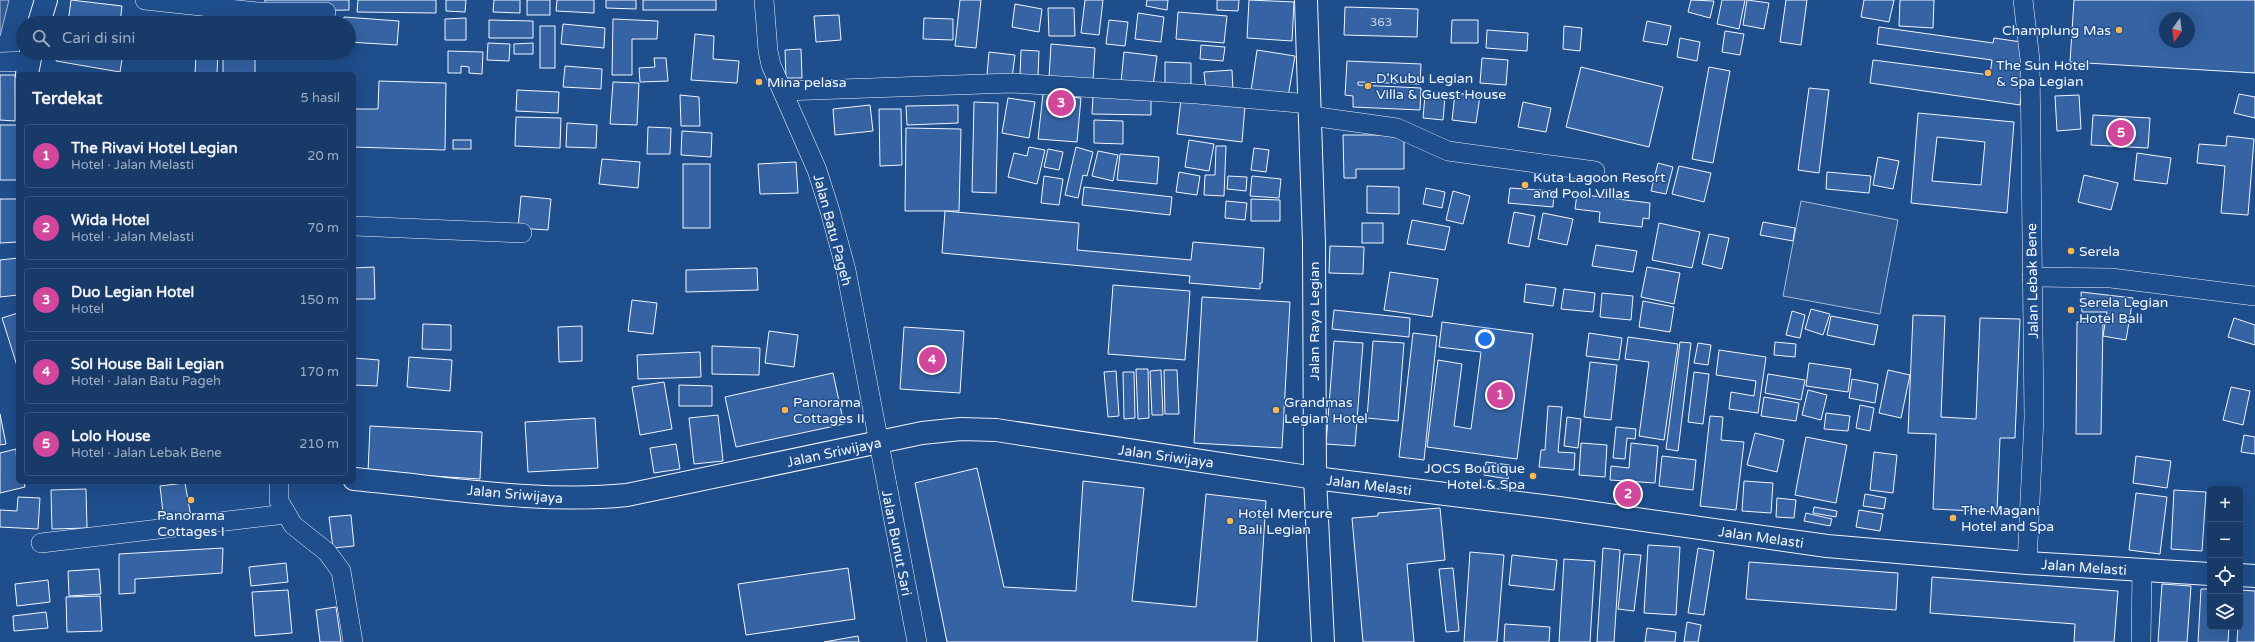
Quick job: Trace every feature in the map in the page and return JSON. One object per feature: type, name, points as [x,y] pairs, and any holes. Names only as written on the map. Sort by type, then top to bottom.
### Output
[{"type":"main road","points":[[41,16],[46,0]]},
{"type":"main road","name":"Jalan Raya Legian","points":[[1306,0],[1314,251],[1315,478],[1323,642]]},
{"type":"main road","name":"Jalan Sriwijaya","points":[[356,479],[556,498],[591,499],[627,495],[922,434],[961,430],[996,430],[1315,478]]},
{"type":"main road","name":"Jalan Melasti","points":[[1315,478],[1559,508],[1827,546],[2027,563],[2207,574]]},
{"type":"main road","points":[[2243,575],[2255,576]]},
{"type":"street","points":[[145,0],[257,12],[326,12]]},
{"type":"street","name":"Jalan Batu Pageh","points":[[764,0],[768,51],[771,65],[784,91],[817,170],[846,270],[878,444]]},
{"type":"street","name":"Jalan Lebak Bene","points":[[2023,0],[2029,40],[2034,418],[2027,563]]},
{"type":"street","points":[[0,62],[29,63]]},
{"type":"street","points":[[784,91],[1012,83],[1197,94],[1310,110],[1397,128],[1448,151],[1595,171]]},
{"type":"street","points":[[356,226],[522,232]]},
{"type":"street","points":[[2032,277],[2111,278],[2255,296]]},
{"type":"street","name":"Jalan Bunut Sari","points":[[878,444],[917,642]]},
{"type":"street","points":[[279,484],[280,501],[293,525],[303,535],[327,552],[341,571],[353,642]]},
{"type":"street","points":[[41,543],[286,514]]},
{"type":"street","points":[[2141,642],[2142,571]]},
{"type":"shaded area","points":[[0,0],[9,0],[0,36]]},
{"type":"shaded area","points":[[1801,201],[1898,220],[1880,314],[1783,296]]},
{"type":"building","points":[[71,0],[122,6],[121,16],[69,16]]},
{"type":"building","points":[[265,0],[349,0],[349,10],[265,11]]},
{"type":"building","points":[[358,0],[436,0],[436,13],[357,12]]},
{"type":"building","points":[[446,0],[466,0],[465,12],[446,11]]},
{"type":"building","points":[[494,0],[520,0],[520,13],[493,12]]},
{"type":"building","points":[[527,0],[550,0],[550,15],[527,15]]},
{"type":"building","points":[[557,0],[594,0],[594,13],[556,11]]},
{"type":"building","points":[[606,0],[636,0],[636,9],[606,8]]},
{"type":"building","points":[[643,0],[716,0],[716,10],[643,10]]},
{"type":"building","points":[[960,0],[981,0],[976,48],[955,46]]},
{"type":"building","points":[[1085,0],[1103,0],[1099,35],[1081,33]]},
{"type":"building","points":[[1147,0],[1168,0],[1167,10],[1146,6]]},
{"type":"building","points":[[1217,0],[1239,0],[1238,11],[1217,10]]},
{"type":"building","points":[[1249,0],[1294,2],[1292,41],[1247,38]]},
{"type":"building","points":[[1691,0],[1714,1],[1710,18],[1688,12]]},
{"type":"building","points":[[1722,0],[1745,0],[1739,29],[1717,24]]},
{"type":"building","points":[[1747,0],[1769,3],[1764,29],[1743,25]]},
{"type":"building","points":[[1786,0],[1807,0],[1801,45],[1780,42]]},
{"type":"building","points":[[1864,0],[1894,0],[1889,22],[1861,17]]},
{"type":"building","points":[[1900,0],[1934,0],[1933,28],[1899,26]]},
{"type":"building","name":"Champlung Mas","points":[[2074,0],[2255,0],[2255,73],[2070,62]]},
{"type":"building","points":[[1015,4],[1042,9],[1039,32],[1012,27]]},
{"type":"building","points":[[1345,7],[1418,9],[1417,37],[1344,35]]},
{"type":"building","points":[[1048,8],[1074,8],[1075,36],[1049,36]]},
{"type":"building","points":[[1178,12],[1227,16],[1224,43],[1176,39]]},
{"type":"building","points":[[1138,13],[1164,17],[1161,42],[1135,39]]},
{"type":"building","points":[[839,15],[841,40],[816,42],[814,16]]},
{"type":"building","points":[[356,18],[399,21],[397,45],[356,42]]},
{"type":"building","points":[[466,18],[466,40],[445,40],[445,19]]},
{"type":"building","points":[[924,18],[953,19],[953,40],[923,39]]},
{"type":"building","points":[[613,19],[658,21],[657,39],[632,39],[632,75],[612,75]]},
{"type":"building","points":[[489,20],[533,21],[533,38],[489,38]]},
{"type":"building","points":[[1109,20],[1128,22],[1125,46],[1106,44]]},
{"type":"building","points":[[1452,20],[1478,20],[1478,43],[1451,43]]},
{"type":"building","points":[[1647,21],[1671,26],[1667,45],[1643,41]]},
{"type":"building","points":[[563,24],[605,28],[604,48],[561,44]]},
{"type":"building","points":[[540,26],[555,26],[555,68],[540,68]]},
{"type":"building","points":[[1564,26],[1582,28],[1580,51],[1563,49]]},
{"type":"building","points":[[1879,27],[1993,43],[1994,38],[2028,43],[2020,105],[1870,83],[1873,60],[1990,75],[1992,60],[1877,44]]},
{"type":"building","points":[[1487,30],[1528,33],[1527,51],[1486,48]]},
{"type":"building","points":[[1725,31],[1744,34],[1740,55],[1722,52]]},
{"type":"building","points":[[695,34],[714,36],[713,59],[739,61],[737,83],[691,80]]},
{"type":"building","points":[[1680,38],[1700,42],[1697,61],[1677,57]]},
{"type":"building","points":[[488,43],[510,44],[509,61],[487,60]]},
{"type":"building","points":[[533,43],[533,54],[514,54],[514,44]]},
{"type":"building","points":[[1051,44],[1095,48],[1093,81],[1049,78]]},
{"type":"building","points":[[1201,45],[1225,47],[1223,61],[1200,59]]},
{"type":"building","points":[[801,49],[802,78],[786,78],[785,50]]},
{"type":"building","points":[[1021,50],[1039,51],[1038,76],[1020,75]]},
{"type":"building","points":[[1257,50],[1295,56],[1288,97],[1251,91]]},
{"type":"building","points":[[448,51],[483,52],[482,74],[469,73],[469,67],[461,66],[461,73],[448,73]]},
{"type":"building","points":[[989,52],[1015,55],[1012,78],[987,75]]},
{"type":"building","points":[[1124,52],[1157,56],[1153,86],[1121,82]]},
{"type":"building","points":[[654,58],[666,58],[668,81],[640,82],[639,68],[655,67]]},
{"type":"building","points":[[1482,58],[1508,60],[1506,85],[1480,83]]},
{"type":"building","points":[[56,60],[122,60],[120,72]]},
{"type":"building","points":[[196,60],[218,60],[217,72],[195,72]]},
{"type":"building","points":[[223,60],[255,60],[255,72],[223,72]]},
{"type":"building","name":"D'Kubu Legian Villa & Guest House","points":[[1347,61],[1421,64],[1420,84],[1358,82],[1358,85],[1421,88],[1420,110],[1353,107],[1353,96],[1345,95]]},
{"type":"building","points":[[1165,62],[1191,63],[1191,85],[1165,85]]},
{"type":"building","points":[[565,66],[602,69],[601,89],[563,87]]},
{"type":"building","points":[[1581,67],[1663,87],[1649,147],[1566,127]]},
{"type":"building","points":[[1709,67],[1730,71],[1713,163],[1692,159]]},
{"type":"building","points":[[1232,70],[1233,91],[1206,92],[1204,72]]},
{"type":"building","points":[[0,75],[15,75],[15,121],[0,120]]},
{"type":"building","points":[[379,81],[446,83],[445,150],[356,147],[356,109],[378,109]]},
{"type":"building","points":[[613,82],[639,83],[637,125],[610,124]]},
{"type":"building","points":[[1809,88],[1829,90],[1819,173],[1798,170]]},
{"type":"building","points":[[517,90],[559,92],[558,113],[516,111]]},
{"type":"building","points":[[1455,93],[1480,96],[1476,123],[1452,120]]},
{"type":"building","points":[[1043,94],[1081,98],[1077,142],[1038,139]]},
{"type":"building","points":[[2239,94],[2255,97],[2255,118],[2234,113]]},
{"type":"building","points":[[680,95],[699,97],[700,126],[681,126]]},
{"type":"building","points":[[1425,95],[1445,97],[1443,120],[1423,118]]},
{"type":"building","points":[[2079,95],[2081,129],[2057,131],[2055,96]]},
{"type":"building","points":[[1093,96],[1151,98],[1151,115],[1092,114]]},
{"type":"building","points":[[1008,98],[1035,102],[1029,138],[1002,133]]},
{"type":"building","points":[[1181,99],[1245,106],[1242,142],[1177,134]]},
{"type":"building","points":[[974,102],[998,103],[996,193],[972,192]]},
{"type":"building","points":[[1523,102],[1551,108],[1546,132],[1518,127]]},
{"type":"building","points":[[870,105],[873,131],[835,135],[833,109]]},
{"type":"building","points":[[958,105],[958,123],[907,125],[906,106]]},
{"type":"building","points":[[879,109],[901,109],[902,165],[880,166]]},
{"type":"building","points":[[1918,113],[2014,122],[2007,213],[1911,203]],"holes":[[[1937,137],[1985,142],[1981,185],[1932,181]]]},
{"type":"building","points":[[2093,115],[2150,118],[2148,148],[2091,145]]},
{"type":"building","points":[[516,117],[561,118],[560,148],[515,146]]},
{"type":"building","points":[[1094,120],[1123,121],[1123,144],[1094,143]]},
{"type":"building","points":[[567,123],[597,125],[596,148],[566,147]]},
{"type":"building","points":[[0,125],[16,125],[16,180],[0,180]]},
{"type":"building","points":[[648,127],[671,128],[670,154],[647,154]]},
{"type":"building","points":[[906,128],[961,129],[959,211],[905,211]]},
{"type":"building","points":[[682,131],[712,133],[711,157],[681,155]]},
{"type":"building","points":[[1343,135],[1404,135],[1404,169],[1356,169],[1356,178],[1344,178]]},
{"type":"building","points":[[2227,136],[2254,139],[2248,215],[2221,213],[2225,166],[2197,163],[2199,144],[2226,146]]},
{"type":"building","points":[[453,140],[471,140],[471,149],[453,149]]},
{"type":"building","points":[[1189,140],[1214,144],[1209,171],[1185,167]]},
{"type":"building","points":[[1216,146],[1226,146],[1224,196],[1204,195],[1205,175],[1215,175]]},
{"type":"building","points":[[1029,147],[1045,150],[1037,184],[1008,177],[1014,153],[1027,156]]},
{"type":"building","points":[[1076,147],[1093,152],[1087,176],[1083,175],[1078,198],[1065,195]]},
{"type":"building","points":[[1254,148],[1269,150],[1266,172],[1251,170]]},
{"type":"building","points":[[1048,149],[1063,152],[1059,170],[1044,167]]},
{"type":"building","points":[[1098,151],[1118,155],[1113,181],[1092,176]]},
{"type":"building","points":[[2137,153],[2171,158],[2167,184],[2134,180]]},
{"type":"building","points":[[1120,154],[1159,157],[1157,184],[1117,180]]},
{"type":"building","points":[[1878,157],[1899,161],[1893,189],[1873,185]]},
{"type":"building","points":[[602,159],[640,162],[638,188],[599,184]]},
{"type":"building","points":[[796,162],[798,193],[760,194],[758,164]]},
{"type":"building","points":[[1658,163],[1673,167],[1666,194],[1651,191]]},
{"type":"building","points":[[683,164],[710,164],[710,228],[683,228]]},
{"type":"building","points":[[1679,166],[1711,173],[1704,202],[1672,194]]},
{"type":"building","points":[[1179,172],[1200,176],[1197,195],[1176,192]]},
{"type":"building","points":[[1827,172],[1871,176],[1869,193],[1826,189]]},
{"type":"building","points":[[2084,175],[2118,183],[2111,210],[2078,202]]},
{"type":"building","points":[[1044,176],[1063,179],[1059,205],[1041,203]]},
{"type":"building","points":[[1228,176],[1247,177],[1246,191],[1227,189]]},
{"type":"building","points":[[1252,176],[1281,179],[1279,198],[1250,196]]},
{"type":"building","points":[[1367,186],[1399,187],[1399,214],[1367,213]]},
{"type":"building","points":[[1084,187],[1172,197],[1170,215],[1082,205]]},
{"type":"building","points":[[1426,188],[1445,192],[1442,208],[1423,204]]},
{"type":"building","points":[[1510,188],[1554,191],[1553,207],[1508,203]]},
{"type":"building","points":[[1453,191],[1470,196],[1463,224],[1446,220]]},
{"type":"building","points":[[1577,194],[1650,203],[1649,219],[1643,218],[1642,227],[1599,222],[1600,212],[1575,209]]},
{"type":"building","points":[[521,196],[551,199],[548,230],[518,228]]},
{"type":"building","points":[[0,199],[16,199],[16,242],[0,243]]},
{"type":"building","points":[[1251,199],[1280,200],[1280,221],[1251,221]]},
{"type":"building","points":[[1226,201],[1247,203],[1245,220],[1225,218]]},
{"type":"building","points":[[945,211],[1079,223],[1077,250],[1191,260],[1193,242],[1264,248],[1262,283],[1260,283],[1260,289],[1189,283],[1190,276],[942,253]]},
{"type":"building","points":[[1514,212],[1535,216],[1529,247],[1508,243]]},
{"type":"building","points":[[1543,213],[1573,219],[1567,245],[1538,239]]},
{"type":"building","points":[[1412,220],[1450,227],[1445,250],[1407,244]]},
{"type":"building","points":[[1763,222],[1795,228],[1793,241],[1760,235]]},
{"type":"building","points":[[1362,223],[1383,223],[1383,243],[1362,243]]},
{"type":"building","points":[[1659,223],[1700,232],[1692,268],[1652,260]]},
{"type":"building","points":[[1709,234],[1729,238],[1722,269],[1702,264]]},
{"type":"building","points":[[1596,245],[1637,251],[1633,272],[1592,266]]},
{"type":"building","points":[[1330,246],[1364,247],[1363,274],[1329,273]]},
{"type":"building","points":[[16,258],[16,295],[0,297],[0,260]]},
{"type":"building","points":[[374,267],[375,299],[356,299],[356,268]]},
{"type":"building","points":[[1647,267],[1680,273],[1674,304],[1641,297]]},
{"type":"building","points":[[757,268],[758,290],[686,292],[686,270]]},
{"type":"building","points":[[1390,272],[1438,279],[1432,317],[1384,310]]},
{"type":"building","points":[[1526,284],[1556,288],[1553,306],[1524,302]]},
{"type":"building","points":[[1113,285],[1190,291],[1185,360],[1108,354]]},
{"type":"building","points":[[1564,289],[1595,293],[1593,312],[1561,309]]},
{"type":"building","points":[[2081,292],[2133,298],[2126,340],[2103,336],[2107,312],[2082,312]]},
{"type":"building","points":[[1602,293],[1633,296],[1631,320],[1600,317]]},
{"type":"building","points":[[1202,297],[1290,302],[1282,448],[1194,443]]},
{"type":"building","points":[[632,300],[657,303],[653,334],[628,331]]},
{"type":"building","points":[[1643,301],[1674,307],[1670,332],[1639,327]]},
{"type":"building","points":[[1811,309],[1830,314],[1823,335],[1805,329]]},
{"type":"building","points":[[1334,310],[1410,318],[1409,337],[1332,329]]},
{"type":"building","points":[[1792,311],[1805,315],[1800,338],[1786,335]]},
{"type":"building","points":[[16,314],[16,363],[2,318]]},
{"type":"building","points":[[1913,315],[1945,316],[1941,417],[1976,419],[1980,318],[2020,319],[2015,438],[2000,438],[1997,512],[1933,509],[1936,434],[1908,433]]},
{"type":"building","points":[[1831,316],[1878,325],[1874,345],[1827,335]]},
{"type":"building","points":[[2234,318],[2255,325],[2255,345],[2228,337]]},
{"type":"building","points":[[1442,322],[1533,334],[1517,459],[1427,447],[1438,360],[1462,364],[1454,426],[1471,429],[1481,352],[1439,347]]},
{"type":"building","points":[[2077,322],[2103,322],[2101,434],[2076,434]]},
{"type":"building","points":[[423,324],[451,325],[451,350],[422,349]]},
{"type":"building","points":[[582,326],[582,361],[559,362],[558,327]]},
{"type":"building","points":[[904,327],[964,331],[960,393],[900,389]]},
{"type":"building","points":[[769,331],[798,335],[794,367],[765,363]]},
{"type":"building","points":[[1413,333],[1437,336],[1424,460],[1399,457]]},
{"type":"building","points":[[1589,333],[1622,338],[1619,360],[1586,356]]},
{"type":"building","points":[[1628,337],[1678,344],[1664,440],[1639,436],[1649,362],[1625,359]]},
{"type":"building","points":[[1334,341],[1363,343],[1355,446],[1326,444]]},
{"type":"building","points":[[1373,341],[1404,343],[1398,421],[1367,418]]},
{"type":"building","points":[[1680,342],[1691,343],[1678,451],[1666,449]]},
{"type":"building","points":[[1775,342],[1796,344],[1795,357],[1774,355]]},
{"type":"building","points":[[1698,343],[1711,345],[1708,365],[1694,363]]},
{"type":"building","points":[[712,346],[760,348],[759,375],[712,374]]},
{"type":"building","points":[[1719,350],[1766,357],[1758,413],[1729,409],[1731,392],[1754,396],[1756,381],[1716,375]]},
{"type":"building","points":[[700,352],[701,377],[638,379],[637,355]]},
{"type":"building","points":[[409,357],[452,360],[450,391],[407,387]]},
{"type":"building","points":[[356,358],[379,360],[377,386],[356,385]]},
{"type":"building","points":[[1590,362],[1617,365],[1611,420],[1584,417]]},
{"type":"building","points":[[1809,363],[1851,369],[1848,392],[1806,386]]},
{"type":"building","points":[[1136,369],[1148,369],[1149,418],[1138,419]]},
{"type":"building","points":[[1161,370],[1163,415],[1152,415],[1150,371]]},
{"type":"building","points":[[1164,370],[1177,370],[1179,414],[1165,414]]},
{"type":"building","points":[[1888,370],[1910,375],[1901,418],[1879,413]]},
{"type":"building","points":[[1116,371],[1119,416],[1108,417],[1104,372]]},
{"type":"building","points":[[1123,372],[1134,372],[1135,418],[1124,419]]},
{"type":"building","points":[[1694,372],[1709,374],[1703,424],[1688,422]]},
{"type":"building","name":"Panorama Cottages II","points":[[833,373],[844,424],[736,447],[725,397]]},
{"type":"building","points":[[1768,374],[1805,380],[1801,400],[1765,393]]},
{"type":"building","points":[[1852,379],[1878,384],[1875,403],[1849,398]]},
{"type":"building","points":[[664,382],[672,429],[640,435],[632,387]]},
{"type":"building","points":[[679,385],[712,386],[712,406],[679,406]]},
{"type":"building","points":[[2231,387],[2250,391],[2243,425],[2223,420]]},
{"type":"building","points":[[1808,390],[1827,395],[1821,420],[1802,415]]},
{"type":"building","points":[[1764,397],[1799,403],[1796,421],[1761,416]]},
{"type":"building","points":[[1860,405],[1874,408],[1870,431],[1856,428]]},
{"type":"building","points":[[1548,406],[1562,407],[1558,452],[1575,453],[1574,470],[1539,467],[1541,450],[1545,450]]},
{"type":"building","points":[[1826,413],[1850,416],[1848,431],[1824,429]]},
{"type":"building","points":[[0,414],[6,444],[0,445]]},
{"type":"building","points":[[718,415],[723,461],[694,464],[689,418]]},
{"type":"building","points":[[1710,416],[1723,417],[1721,440],[1744,442],[1736,510],[1700,506]]},
{"type":"building","points":[[1567,417],[1581,419],[1578,448],[1564,446]]},
{"type":"building","points":[[595,418],[598,468],[528,472],[525,422]]},
{"type":"building","points":[[370,426],[482,432],[480,479],[368,472]]},
{"type":"building","points":[[1616,427],[1636,429],[1635,439],[1627,438],[1625,459],[1613,458]]},
{"type":"building","points":[[1755,433],[1784,440],[1777,472],[1747,465]]},
{"type":"building","points":[[2244,435],[2255,437],[2255,454],[2241,452]]},
{"type":"building","points":[[1806,437],[1847,445],[1836,503],[1795,495]]},
{"type":"building","points":[[1581,443],[1607,445],[1605,477],[1579,475]]},
{"type":"building","points":[[1631,443],[1658,446],[1655,483],[1610,480],[1611,466],[1629,468]]},
{"type":"building","points":[[676,444],[680,469],[654,473],[650,448]]},
{"type":"building","points":[[16,449],[16,484],[24,484],[25,487],[0,493],[0,453]]},
{"type":"building","points":[[1874,452],[1897,455],[1893,493],[1870,490]]},
{"type":"building","points":[[1662,456],[1696,460],[1693,490],[1659,486]]},
{"type":"building","points":[[2136,456],[2171,461],[2167,488],[2133,483]]},
{"type":"building","points":[[1486,462],[1510,465],[1508,479],[1484,475]]},
{"type":"building","points":[[977,468],[1004,587],[1076,591],[1083,481],[1144,488],[1132,601],[1196,607],[1206,494],[1266,501],[1257,642],[947,642],[915,483]]},
{"type":"building","points":[[1744,481],[1773,483],[1771,513],[1742,511]]},
{"type":"building","points":[[185,484],[191,517],[164,522],[160,486]]},
{"type":"building","points":[[86,489],[87,528],[52,529],[51,490]]},
{"type":"building","points":[[2174,490],[2206,492],[2202,551],[2171,549]]},
{"type":"building","points":[[2136,493],[2167,497],[2160,554],[2129,550]]},
{"type":"building","points":[[1865,494],[1886,498],[1884,509],[1863,506]]},
{"type":"building","points":[[18,497],[40,498],[38,529],[0,527],[0,510],[17,511]]},
{"type":"building","points":[[1777,498],[1796,500],[1794,518],[1776,517]]},
{"type":"building","points":[[1814,507],[1837,511],[1836,517],[1813,513]]},
{"type":"building","points":[[1440,508],[1445,560],[1407,564],[1414,642],[1363,642],[1352,518],[1378,516],[1378,513]]},
{"type":"building","points":[[1859,510],[1883,514],[1880,531],[1856,527]]},
{"type":"building","points":[[1806,513],[1832,519],[1830,526],[1804,521]]},
{"type":"building","points":[[351,515],[354,546],[333,548],[329,517]]},
{"type":"building","points":[[1648,545],[1680,547],[1676,615],[1644,613]]},
{"type":"building","points":[[223,548],[222,573],[135,579],[135,593],[119,594],[119,554]]},
{"type":"building","points":[[1603,548],[1620,550],[1614,642],[1597,642]]},
{"type":"building","points":[[1698,548],[1714,551],[1704,615],[1688,613]]},
{"type":"building","points":[[1470,552],[1504,555],[1497,642],[1464,642]]},
{"type":"building","points":[[1624,554],[1641,555],[1634,611],[1618,609]]},
{"type":"building","points":[[1512,555],[1557,560],[1554,590],[1509,585]]},
{"type":"building","points":[[1564,559],[1595,561],[1590,642],[1559,642]]},
{"type":"building","points":[[1749,562],[1898,573],[1896,610],[1746,599]]},
{"type":"building","points":[[286,563],[288,582],[251,586],[249,567]]},
{"type":"building","points":[[848,568],[855,619],[746,635],[738,584]]},
{"type":"building","points":[[1453,568],[1459,631],[1446,632],[1439,569]]},
{"type":"building","points":[[99,569],[101,594],[69,596],[68,571]]},
{"type":"building","points":[[1932,577],[2118,591],[2114,642],[2074,642],[2075,624],[1930,613]]},
{"type":"building","points":[[48,580],[50,602],[17,606],[15,584]]},
{"type":"building","points":[[2162,584],[2191,586],[2187,642],[2158,642]]},
{"type":"building","points":[[2201,589],[2207,589],[2207,630],[2229,630],[2228,642],[2198,642]]},
{"type":"building","points":[[288,590],[292,633],[255,636],[252,592]]},
{"type":"building","points":[[2243,590],[2255,591],[2255,642],[2237,642],[2238,630],[2243,630]]},
{"type":"building","points":[[100,596],[102,631],[67,632],[66,597]]},
{"type":"building","points":[[336,607],[341,642],[320,642],[316,610]]},
{"type":"building","points":[[46,612],[48,628],[14,631],[13,616]]},
{"type":"building","points":[[1687,622],[1701,625],[1698,642],[1684,642]]},
{"type":"building","points":[[1505,624],[1550,627],[1549,642],[1504,642]]},
{"type":"building","points":[[1647,628],[1676,632],[1675,642],[1645,642]]},
{"type":"building","points":[[858,636],[859,642],[824,642]]},
{"type":"place","name":"Champlung Mas","points":[[2119,30]]},
{"type":"place","name":"The Sun Hotel & Spa Legian","points":[[1988,73]]},
{"type":"place","name":"Mina pelasa","points":[[759,82]]},
{"type":"place","name":"D'Kubu Legian Villa & Guest House","points":[[1368,86]]},
{"type":"place","name":"Duo Legian Hotel","points":[[1061,103]]},
{"type":"place","name":"Lolo House","points":[[2121,133]]},
{"type":"place","name":"Kuta Lagoon Resort and Pool Villas","points":[[1525,185]]},
{"type":"place","name":"Serela","points":[[2071,251]]},
{"type":"place","name":"Serela Legian Hotel Bali","points":[[2071,310]]},
{"type":"place","name":"Sol House Bali Legian","points":[[932,360]]},
{"type":"place","name":"The Rivavi Hotel Legian","points":[[1500,395]]},
{"type":"place","name":"Panorama Cottages II","points":[[785,410]]},
{"type":"place","name":"Grandmas Legian Hotel","points":[[1276,410]]},
{"type":"place","name":"JOCS Boutique Hotel & Spa","points":[[1533,476]]},
{"type":"place","name":"Wida Hotel","points":[[1628,494]]},
{"type":"place","name":"Panorama Cottages I","points":[[191,500]]},
{"type":"place","name":"The Magani Hotel and Spa","points":[[1953,518]]},
{"type":"place","name":"Hotel Mercure Bali Legian","points":[[1230,521]]}]
